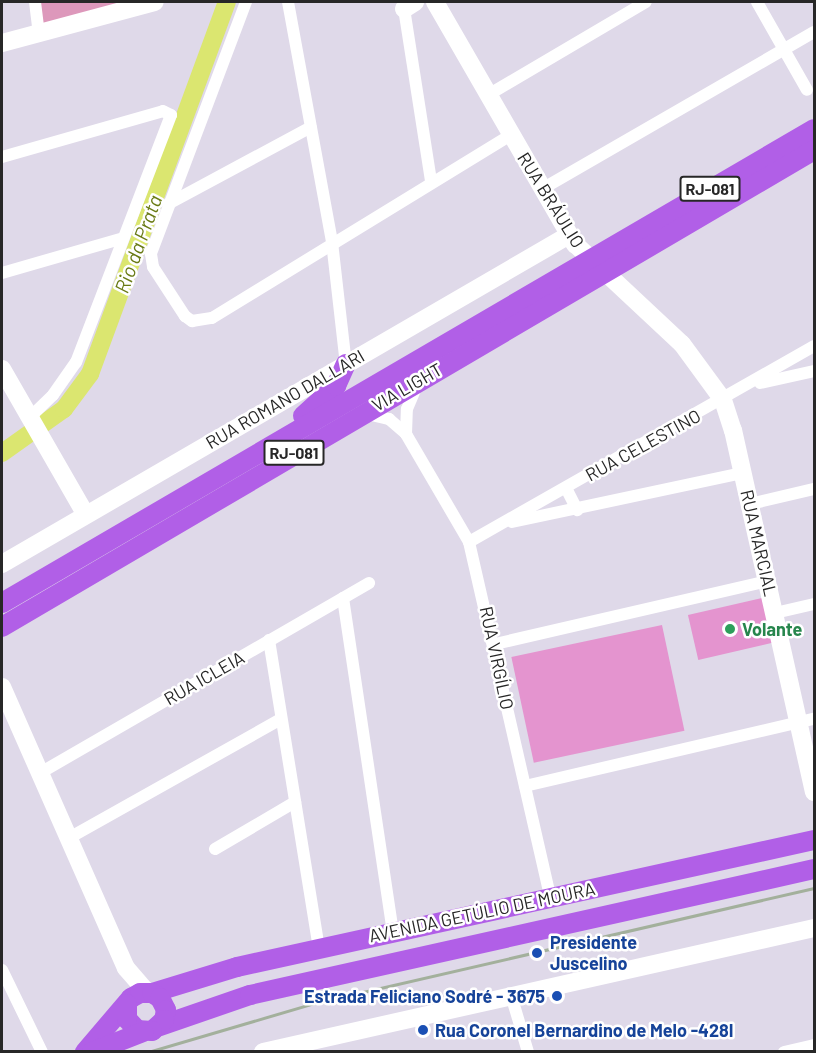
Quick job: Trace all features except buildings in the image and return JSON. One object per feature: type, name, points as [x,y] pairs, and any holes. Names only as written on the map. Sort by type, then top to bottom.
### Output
[{"type":"main road","name":"VIA LIGHT","points":[[2,627],[419,381],[582,275],[605,250],[814,129]]},
{"type":"main road","name":"VIA LIGHT","points":[[2,603],[270,446],[582,275],[621,263],[814,150]]},
{"type":"main road","points":[[270,446],[332,391],[346,364]]},
{"type":"main road","name":"AVENIDA GETÚLIO DE MOURA","points":[[128,1003],[150,992],[214,973],[319,948],[814,840]]},
{"type":"main road","name":"AVENIDA GETÚLIO DE MOURA","points":[[92,1052],[250,995],[814,869]]},
{"type":"main road","points":[[128,1003],[128,1022],[152,1029],[165,1007],[150,992]]},
{"type":"main road","points":[[85,1052],[128,1003]]},
{"type":"street","points":[[35,2],[39,33]]},
{"type":"street","points":[[2,44],[155,2]]},
{"type":"street","points":[[246,2],[152,250],[152,263],[185,316],[192,321],[212,318],[332,242],[511,135]]},
{"type":"street","points":[[288,2],[332,242],[346,364]]},
{"type":"street","name":"RUA BRÁULIO","points":[[435,2],[569,235],[590,261],[682,344],[723,400]]},
{"type":"street","points":[[488,94],[646,2]]},
{"type":"street","points":[[757,2],[807,90]]},
{"type":"street","points":[[407,4],[432,181]]},
{"type":"street","points":[[542,189],[814,32]]},
{"type":"street","points":[[2,157],[163,111],[171,115],[120,239],[76,362],[53,395],[36,427]]},
{"type":"street","points":[[168,204],[311,127]]},
{"type":"street","name":"RUA ROMANO DALLARI","points":[[2,564],[569,235]]},
{"type":"street","points":[[2,273],[120,239]]},
{"type":"street","name":"RUA CELESTINO","points":[[470,542],[723,400],[814,346]]},
{"type":"street","points":[[2,369],[86,515]]},
{"type":"street","points":[[748,385],[814,371]]},
{"type":"street","points":[[406,434],[407,409],[419,381]]},
{"type":"street","name":"RUA MARCIAL","points":[[723,400],[743,473],[774,613],[807,721],[814,792]]},
{"type":"street","name":"RUA VIRGÍLIO","points":[[361,414],[384,416],[406,434],[470,542],[495,644],[550,897]]},
{"type":"street","points":[[503,523],[577,510],[743,473]]},
{"type":"street","points":[[566,488],[577,510]]},
{"type":"street","points":[[750,504],[814,489]]},
{"type":"street","points":[[495,644],[767,580]]},
{"type":"street","name":"RUA ICLEIA","points":[[40,773],[369,583]]},
{"type":"street","points":[[343,598],[393,932]]},
{"type":"street","points":[[774,613],[814,604]]},
{"type":"street","points":[[269,640],[319,948]]},
{"type":"street","points":[[2,687],[126,968],[128,1003]]},
{"type":"street","points":[[69,838],[281,720]]},
{"type":"street","points":[[525,786],[807,721]]},
{"type":"street","points":[[215,849],[295,802]]},
{"type":"street","points":[[262,1052],[814,928]]},
{"type":"street","points":[[126,968],[150,992]]},
{"type":"street","points":[[2,970],[42,1052]]},
{"type":"street","points":[[511,995],[528,1052]]},
{"type":"street","points":[[784,1052],[814,1045]]},
{"type":"shaded area","points":[[37,2],[135,2],[41,31]]},
{"type":"shaded area","name":"Volante","points":[[762,598],[772,643],[698,660],[688,615]]},
{"type":"shaded area","points":[[662,625],[684,731],[534,763],[511,657]]},
{"type":"waterway","name":"Rio da Prata","points":[[2,453],[64,409],[90,374],[227,2]]},
{"type":"railway","points":[[148,1052],[315,1003],[814,888]]},
{"type":"place","name":"Volante","points":[[730,629]]},
{"type":"place","name":"Presidente Juscelino","points":[[537,953]]},
{"type":"place","name":"Estrada Feliciano Sodré - 3675","points":[[557,996]]},
{"type":"place","name":"Rua Coronel Bernardino de Melo -428I","points":[[423,1030]]}]
